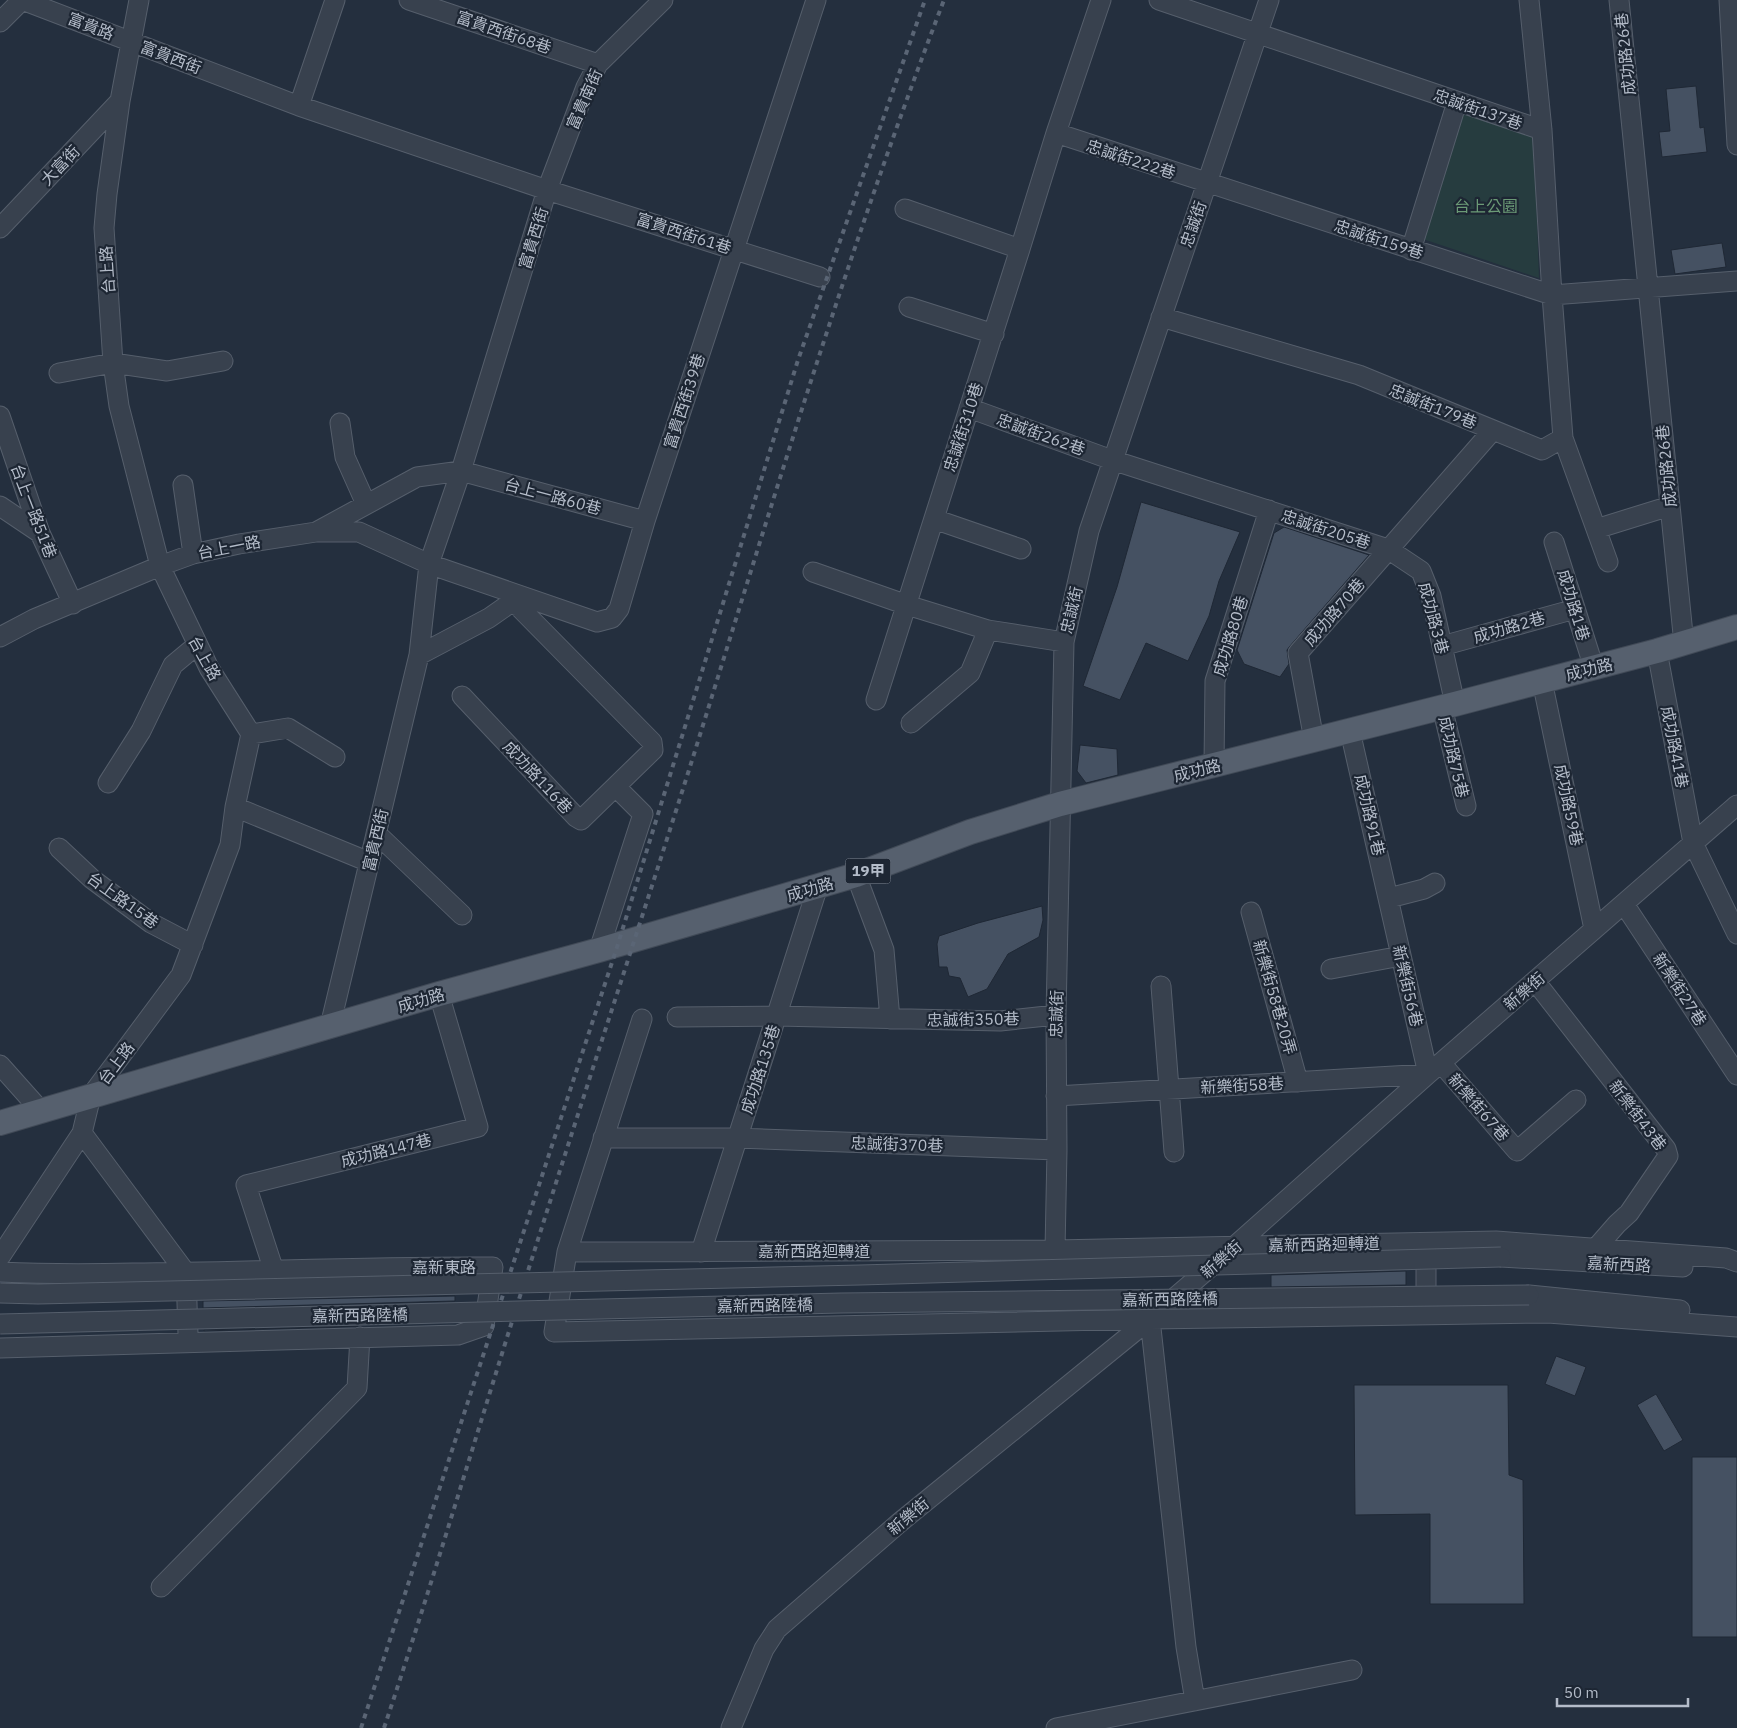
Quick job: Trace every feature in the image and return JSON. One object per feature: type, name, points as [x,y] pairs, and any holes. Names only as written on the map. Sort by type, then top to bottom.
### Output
[{"type":"main road","name":"成功路","points":[[0,1123],[439,994],[856,875],[970,832],[1060,804],[1350,732],[1684,644],[1737,627]]},
{"type":"street","points":[[0,22],[22,0]]},
{"type":"street","name":"富貴路","points":[[22,0],[131,42]]},
{"type":"street","name":"台上路","points":[[0,1257],[82,1133],[91,1096],[181,975],[230,844],[251,734],[209,668],[160,566],[119,406],[104,228],[120,102],[139,0]]},
{"type":"street","points":[[299,106],[335,0]]},
{"type":"street","name":"富貴西街68巷","points":[[410,0],[598,64]]},
{"type":"street","name":"富貴南街","points":[[547,190],[586,87],[598,64],[663,0]]},
{"type":"street","name":"富貴西街39巷","points":[[316,532],[359,532],[429,564],[597,622],[612,618],[619,608],[816,0]]},
{"type":"street","name":"忠誠街310巷","points":[[876,700],[994,334],[1056,133],[1101,0]]},
{"type":"street","name":"忠誠街137巷","points":[[1159,0],[1542,130],[1552,295]]},
{"type":"street","name":"忠誠街","points":[[1055,1250],[1057,1150],[1056,1016],[1064,642],[1089,531],[1268,0]]},
{"type":"street","points":[[1529,0],[1542,130]]},
{"type":"street","name":"成功路26巷","points":[[1619,0],[1684,644]]},
{"type":"street","points":[[1729,0],[1734,40],[1737,145]]},
{"type":"street","name":"富貴西街","points":[[131,42],[299,106],[547,190],[460,471],[429,564],[419,655],[330,1026]]},
{"type":"street","name":"大富街","points":[[0,228],[120,102]]},
{"type":"street","points":[[1411,250],[1457,102]]},
{"type":"street","name":"忠誠街222巷","points":[[1056,133],[1206,184]]},
{"type":"street","name":"忠誠街159巷","points":[[1206,184],[1552,295]]},
{"type":"street","name":"富貴西街61巷","points":[[547,190],[820,277]]},
{"type":"street","points":[[904,208],[1020,249]]},
{"type":"street","points":[[1608,562],[1563,438],[1552,295],[1737,281]]},
{"type":"street","points":[[909,307],[994,334]]},
{"type":"street","name":"忠誠街179巷","points":[[1162,317],[1359,375],[1542,450],[1563,438]]},
{"type":"street","points":[[59,373],[114,363],[167,371],[223,361]]},
{"type":"street","name":"忠誠街262巷","points":[[969,408],[1112,460]]},
{"type":"street","name":"台上一路51巷","points":[[0,416],[40,533],[72,604]]},
{"type":"street","points":[[340,423],[345,457],[366,504]]},
{"type":"street","name":"忠誠街205巷","points":[[1112,460],[1388,549],[1493,430]]},
{"type":"street","name":"台上一路","points":[[0,637],[34,619],[193,554],[239,544],[316,532],[417,477],[460,471]]},
{"type":"street","name":"台上一路60巷","points":[[460,471],[646,521]]},
{"type":"street","points":[[183,485],[193,554]]},
{"type":"street","points":[[0,506],[40,533]]},
{"type":"street","points":[[1596,529],[1670,506]]},
{"type":"street","name":"成功路80巷","points":[[1214,765],[1215,680],[1269,510]]},
{"type":"street","points":[[934,519],[1021,549]]},
{"type":"street","name":"成功路1巷","points":[[1554,542],[1594,668]]},
{"type":"street","name":"成功路3巷","points":[[1388,549],[1422,571],[1431,596],[1442,646],[1449,706]]},
{"type":"street","name":"成功路70巷","points":[[1314,740],[1298,653],[1388,549]]},
{"type":"street","points":[[813,572],[907,605],[988,630],[1064,642]]},
{"type":"street","points":[[419,655],[489,618],[509,604],[517,605],[652,742],[653,750],[616,787],[643,814],[598,950]]},
{"type":"street","name":"成功路2巷","points":[[1442,646],[1575,608]]},
{"type":"street","points":[[911,723],[970,673],[988,630]]},
{"type":"street","points":[[108,782],[141,731],[172,665],[197,645]]},
{"type":"street","name":"成功路41巷","points":[[1657,651],[1693,843],[1737,934]]},
{"type":"street","name":"成功路59巷","points":[[1542,680],[1594,930]]},
{"type":"street","name":"成功路116巷","points":[[462,696],[576,817],[581,820],[616,787]]},
{"type":"street","name":"成功路75巷","points":[[1449,706],[1466,806]]},
{"type":"street","points":[[251,734],[288,728],[335,757]]},
{"type":"street","name":"成功路91巷","points":[[1350,732],[1389,898]]},
{"type":"street","name":"新樂街","points":[[731,1728],[764,1649],[778,1629],[899,1523],[1150,1319],[1236,1245],[1434,1068],[1737,805]]},
{"type":"street","points":[[236,806],[369,862]]},
{"type":"street","points":[[376,833],[462,915]]},
{"type":"street","name":"台上路15巷","points":[[59,848],[92,879],[151,923],[192,945]]},
{"type":"street","points":[[856,875],[884,950],[890,1019]]},
{"type":"street","points":[[1389,898],[1424,889],[1435,883]]},
{"type":"street","name":"成功路135巷","points":[[701,1252],[818,886]]},
{"type":"street","name":"新樂街56巷","points":[[1389,898],[1401,956],[1434,1068]]},
{"type":"street","name":"新樂街27巷","points":[[1624,904],[1737,1075]]},
{"type":"street","name":"新樂街58巷20弄","points":[[1251,912],[1298,1082]]},
{"type":"street","points":[[1331,969],[1401,956]]},
{"type":"street","name":"新樂街43巷","points":[[1535,981],[1666,1149],[1668,1156],[1629,1213],[1596,1248]]},
{"type":"street","points":[[1161,986],[1174,1152]]},
{"type":"street","name":"成功路147巷","points":[[274,1271],[246,1185],[478,1127],[439,994]]},
{"type":"street","name":"忠誠街350巷","points":[[677,1017],[777,1016],[1000,1021],[1056,1016]]},
{"type":"street","points":[[642,1019],[567,1252],[554,1332],[1150,1319],[1548,1313],[1737,1327]]},
{"type":"street","points":[[0,1065],[41,1111]]},
{"type":"street","name":"新樂街58巷","points":[[1056,1096],[1298,1082],[1434,1068]]},
{"type":"street","name":"新樂街67巷","points":[[1434,1068],[1517,1151],[1576,1100]]},
{"type":"street","points":[[82,1133],[186,1273],[188,1343]]},
{"type":"street","name":"忠誠街370巷","points":[[604,1138],[737,1138],[1057,1150]]},
{"type":"street","name":"嘉新西路迴轉道","points":[[567,1252],[1055,1250],[1496,1241],[1726,1258],[1737,1262]]},
{"type":"street","points":[[1426,1242],[1426,1315]]},
{"type":"street","name":"嘉新西路","points":[[1501,1257],[1737,1270]]},
{"type":"street","name":"嘉新西路陸橋","points":[[0,1293],[38,1294],[820,1276],[1501,1257]]},
{"type":"street","name":"嘉新東路","points":[[0,1272],[37,1274],[186,1273],[493,1267],[484,1326],[458,1335],[0,1348]]},
{"type":"street","name":"嘉新西路陸橋","points":[[0,1324],[841,1303],[1529,1295],[1737,1316]]},
{"type":"street","points":[[1150,1319],[1186,1647],[1195,1701]]},
{"type":"street","points":[[161,1587],[357,1388],[360,1337]]},
{"type":"street","points":[[1056,1728],[1352,1670]]},
{"type":"green space","name":"台上公園","points":[[1461,113],[1534,137],[1539,278],[1423,239]]},
{"type":"building","points":[[1696,86],[1700,128],[1704,127],[1707,152],[1662,157],[1659,132],[1670,131],[1666,89]]},
{"type":"building","points":[[1722,243],[1726,267],[1675,274],[1671,250]]},
{"type":"building","points":[[1141,502],[1240,532],[1219,581],[1209,616],[1188,661],[1146,643],[1120,700],[1083,686],[1117,587]]},
{"type":"building","points":[[1284,527],[1369,555],[1287,650],[1289,664],[1280,677],[1244,664],[1237,650],[1274,533]]},
{"type":"building","points":[[1080,745],[1117,749],[1118,775],[1086,783],[1077,771]]},
{"type":"building","points":[[1042,906],[1043,920],[1039,937],[1008,954],[987,989],[968,997],[960,978],[949,976],[947,967],[939,967],[937,944],[939,936],[978,923]]},
{"type":"building","points":[[1406,1271],[1406,1285],[1271,1287],[1271,1275]]},
{"type":"building","points":[[455,1296],[455,1301],[203,1308],[203,1301]]},
{"type":"building","points":[[358,1326],[204,1331],[204,1330]]},
{"type":"building","points":[[1556,1356],[1586,1367],[1575,1396],[1545,1384]]},
{"type":"building","points":[[1354,1385],[1508,1385],[1509,1475],[1523,1480],[1524,1604],[1430,1604],[1430,1514],[1355,1515]]},
{"type":"building","points":[[1656,1394],[1683,1440],[1664,1451],[1637,1405]]},
{"type":"building","points":[[1692,1457],[1737,1457],[1737,1637],[1692,1637]]},
{"type":"railway","points":[[361,1728],[618,944],[798,360],[925,0]]},
{"type":"railway","points":[[384,1728],[813,375],[876,186],[944,0]]}]
